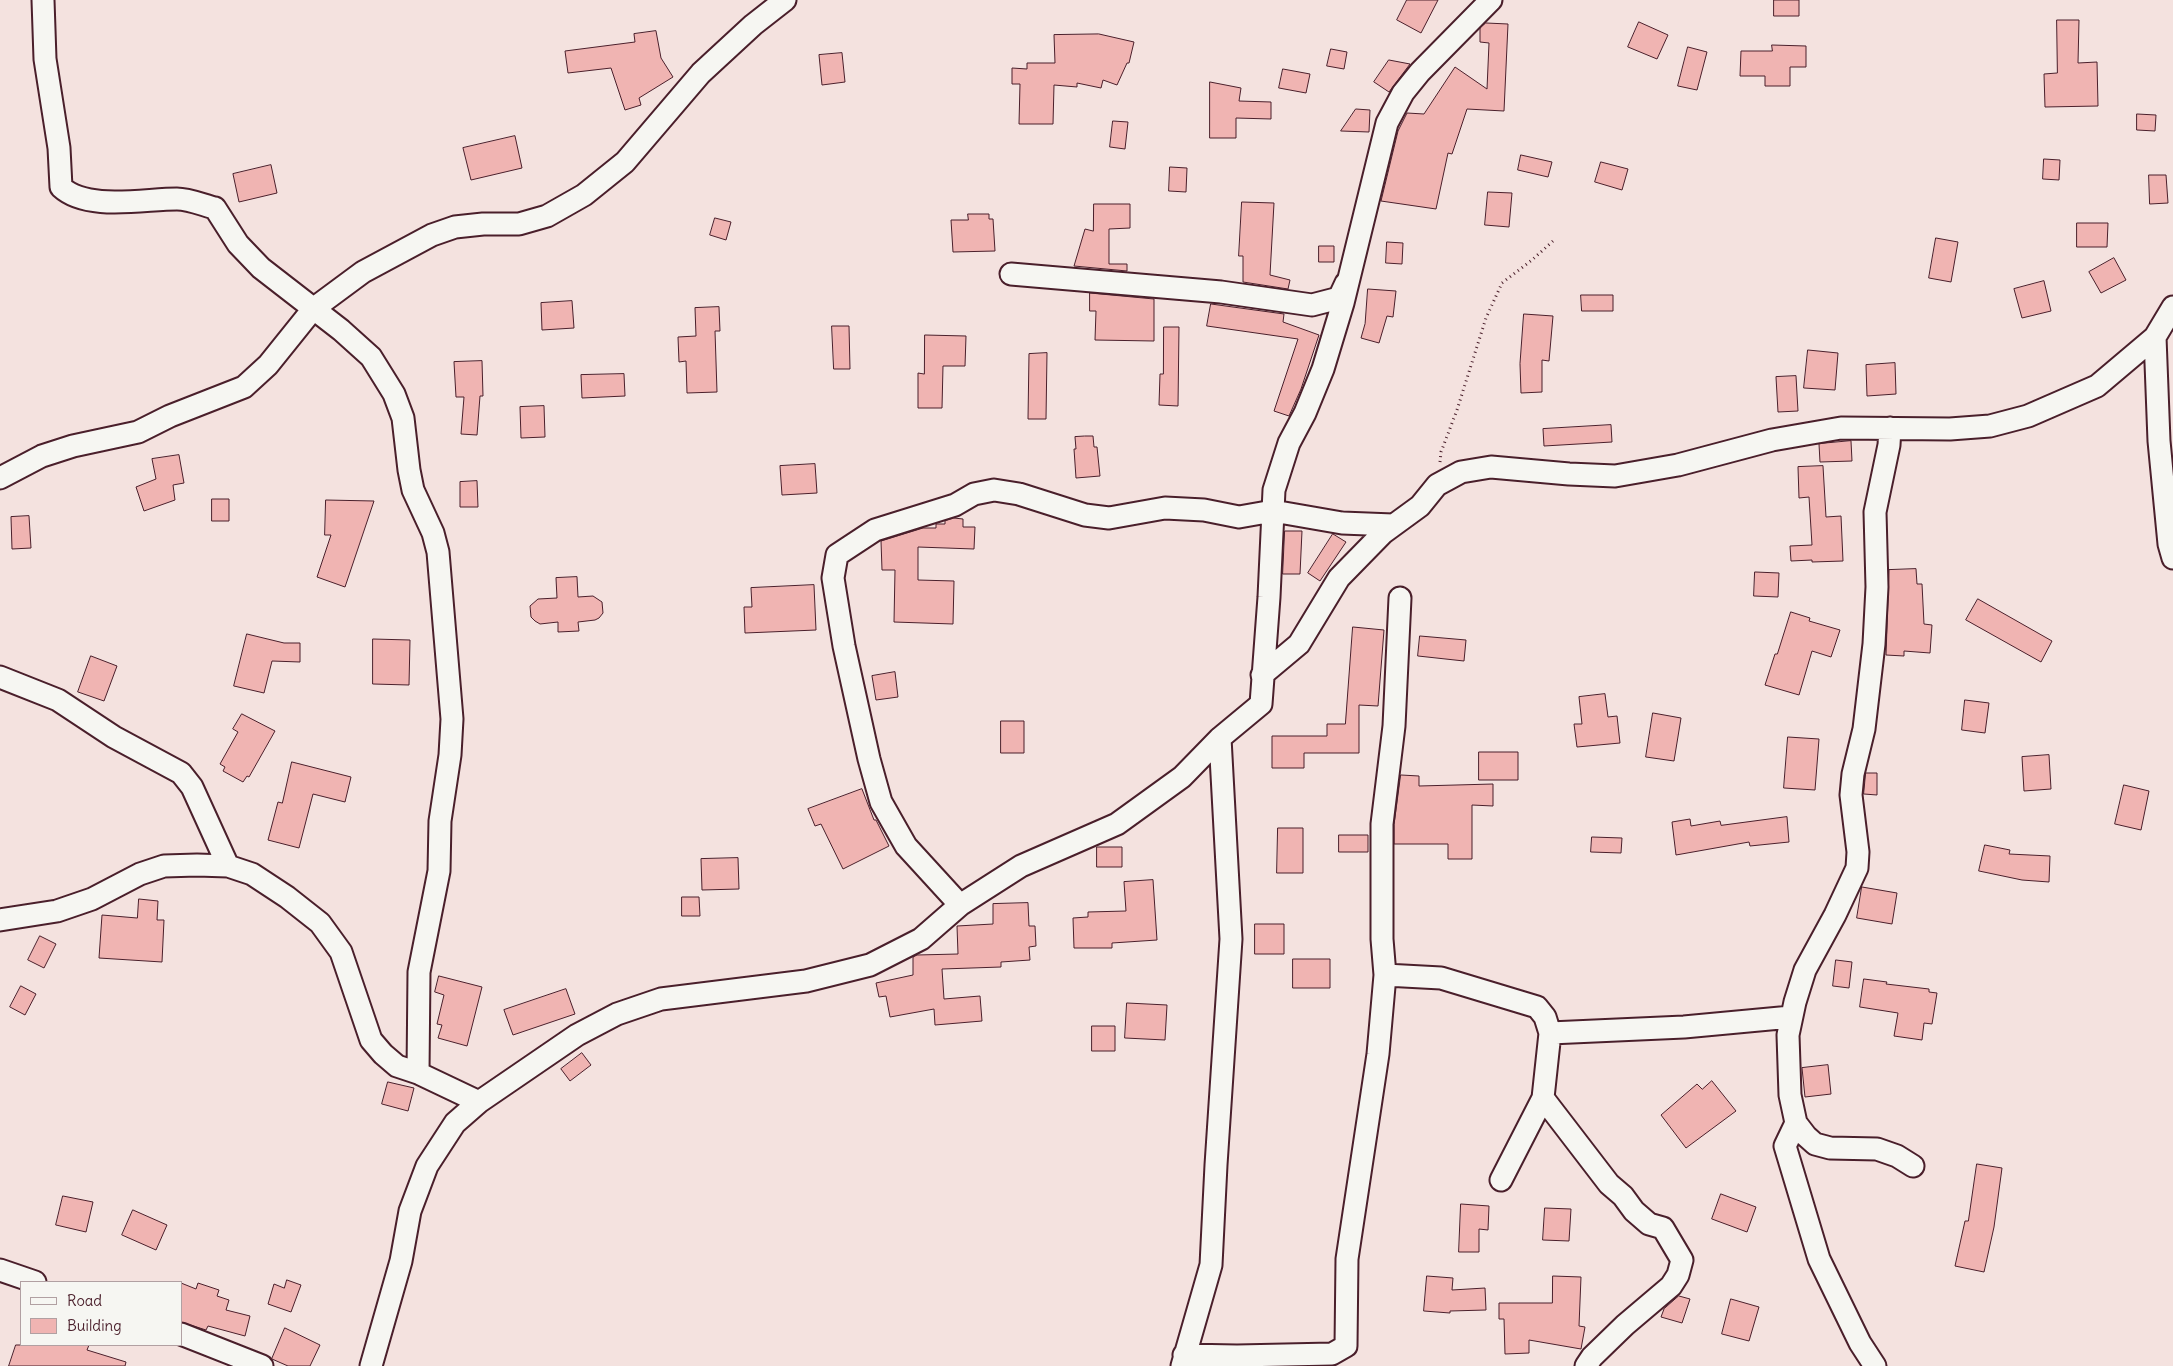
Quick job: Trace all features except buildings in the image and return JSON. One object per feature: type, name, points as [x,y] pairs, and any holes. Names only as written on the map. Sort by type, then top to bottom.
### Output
[{"type":"street","points":[[42,0],[46,59],[59,148],[61,187],[69,194],[93,201],[180,199],[215,208],[238,244],[255,262],[341,330],[371,357],[394,394],[403,418],[408,470],[413,490],[433,533],[438,552],[452,720],[450,755],[440,821],[439,871],[420,972],[418,1072]]},
{"type":"street","points":[[0,478],[42,456],[73,446],[138,432],[170,416],[244,387],[268,365],[313,309],[363,272],[432,235],[455,227],[483,224],[519,224],[547,216],[584,195],[625,162],[701,73],[785,0]]},
{"type":"street","points":[[371,1366],[401,1261],[410,1211],[426,1166],[455,1123],[479,1102],[577,1035],[617,1014],[661,999],[806,981],[870,965],[921,939],[960,904],[1021,866],[1117,824],[1182,777],[1220,738],[1260,704],[1269,597],[1274,490],[1289,443],[1305,413],[1323,369],[1343,303],[1387,124],[1403,93],[1420,72],[1491,0]]},
{"type":"street","points":[[1011,274],[1221,292],[1312,305],[1339,298],[1349,276]]},
{"type":"street","points":[[1262,675],[1298,644],[1338,578],[1383,533],[1420,506],[1437,485],[1461,472],[1490,466],[1569,474],[1615,476],[1678,464],[1772,440],[1841,428],[1950,429],[1990,426],[2028,416],[2097,386],[2155,337],[2173,308]]},
{"type":"street","points":[[2155,337],[2166,442],[2169,544],[2173,558]]},
{"type":"street","points":[[1890,428],[1889,445],[1875,512],[1877,587],[1874,644],[1864,729],[1853,774],[1851,795],[1858,852],[1857,868],[1835,915],[1805,970],[1791,1017],[1788,1035],[1790,1095],[1796,1123],[1806,1136],[1816,1144],[1830,1148],[1878,1149],[1897,1156],[1913,1166]]},
{"type":"street","points":[[960,904],[906,846],[881,802],[869,759],[844,646],[833,578],[837,555],[875,530],[937,512],[955,505],[974,494],[994,490],[1019,494],[1085,515],[1109,518],[1166,508],[1204,510],[1239,517],[1273,511],[1342,523],[1393,525]]},
{"type":"street","points":[[1220,738],[1231,939],[1216,1164],[1212,1265],[1185,1362],[1237,1356],[1332,1354],[1346,1346],[1347,1259],[1378,1054],[1385,975],[1382,939],[1382,824],[1394,726],[1400,598]]},
{"type":"street","points":[[0,677],[58,700],[114,738],[181,773],[192,788],[228,866]]},
{"type":"street","points":[[0,920],[57,911],[83,902],[140,874],[164,866],[228,866],[252,874],[320,923],[341,952],[371,1040],[397,1066],[418,1072],[479,1102]]},
{"type":"street","points":[[1385,975],[1441,978],[1536,1007],[1545,1017],[1550,1033],[1543,1098],[1501,1180]]},
{"type":"street","points":[[1550,1033],[1684,1027],[1791,1017]]},
{"type":"street","points":[[1543,1098],[1609,1184],[1649,1224],[1663,1228],[1682,1260],[1678,1276],[1670,1286],[1625,1325],[1592,1357],[1586,1366]]},
{"type":"street","points":[[1796,1123],[1786,1146],[1819,1259],[1860,1343],[1875,1366]]},
{"type":"street","points":[[0,1270],[32,1281]]},
{"type":"street","points":[[182,1334],[262,1366]]},
{"type":"path","points":[[1437,485],[1441,452],[1457,410],[1486,318],[1502,283],[1532,260],[1552,240]]}]
